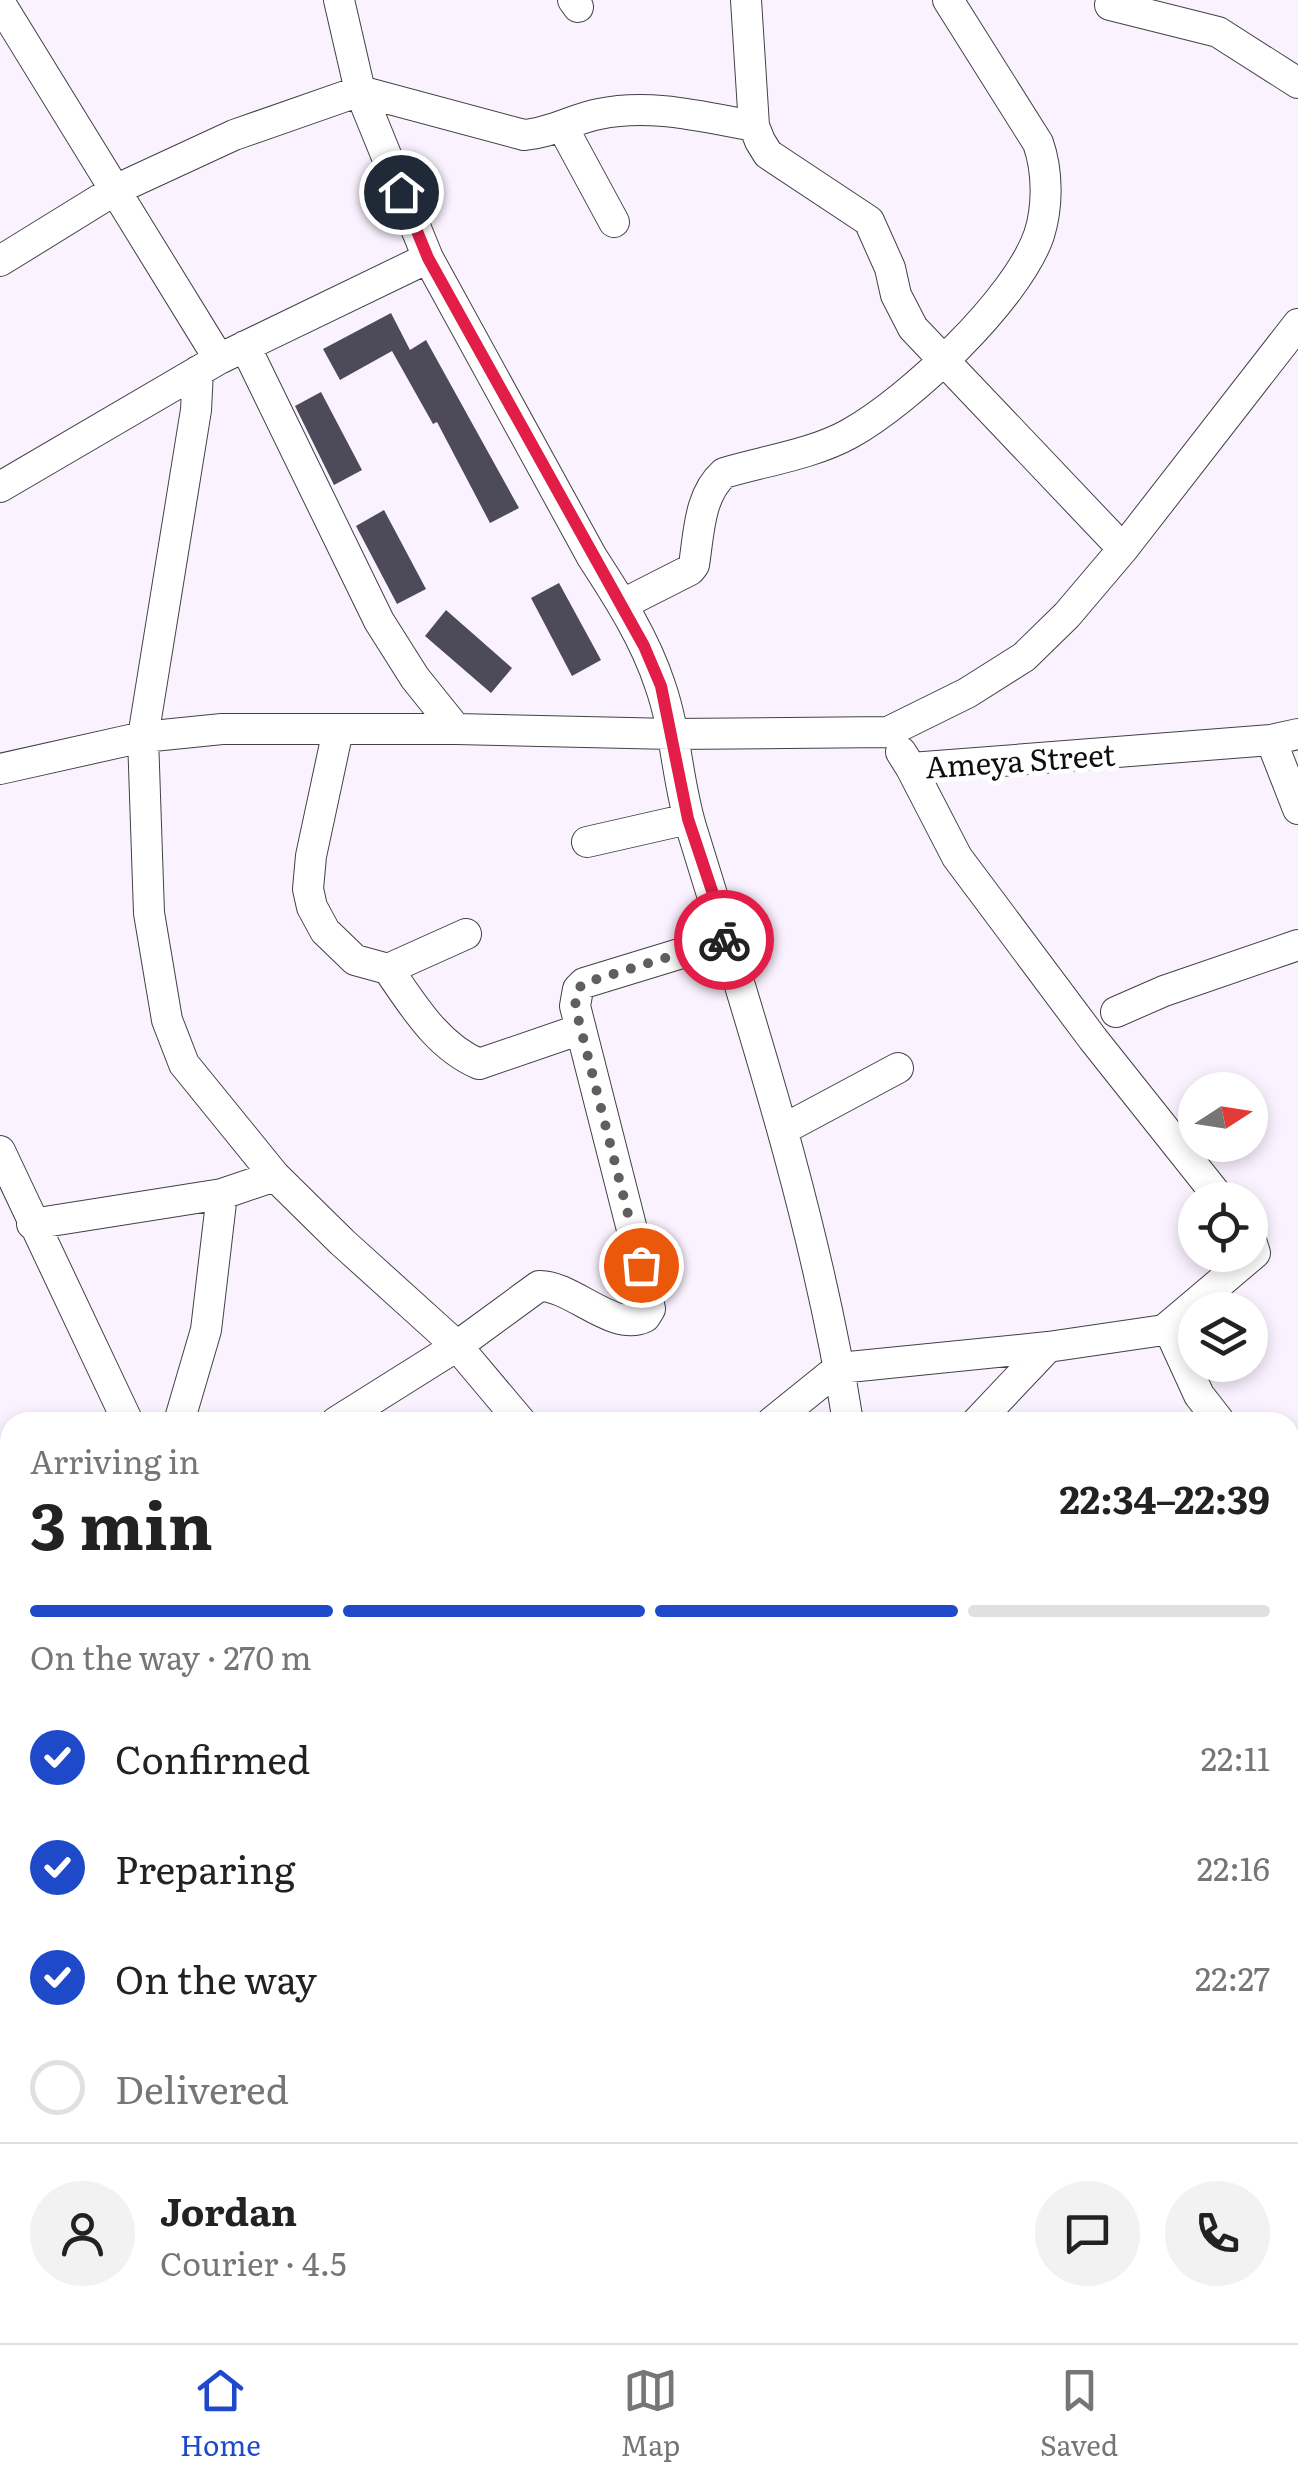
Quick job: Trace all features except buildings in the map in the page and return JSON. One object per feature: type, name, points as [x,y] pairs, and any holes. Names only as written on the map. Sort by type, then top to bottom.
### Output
[{"type":"street","points":[[339,0],[360,91],[428,258],[592,557],[623,604],[661,686],[688,819],[784,1129],[846,1412]]},
{"type":"street","points":[[746,0],[754,126],[768,154],[869,222],[880,238],[896,294],[913,328],[1123,549]]},
{"type":"street","points":[[623,604],[690,570],[706,499],[714,482],[724,473],[846,435],[879,414],[960,344],[1023,268],[1039,234],[1046,202],[1043,158],[948,0]]},
{"type":"street","points":[[0,3],[10,46],[115,190],[378,621],[415,678],[456,729]]},
{"type":"street","points":[[1110,6],[1218,32],[1298,83]]},
{"type":"street","points":[[0,261],[115,190],[234,135],[360,91],[524,135],[541,134],[599,114],[644,109],[754,126]]},
{"type":"street","points":[[562,126],[614,222]]},
{"type":"street","points":[[0,488],[221,359],[428,258]]},
{"type":"street","points":[[888,732],[967,694],[1024,657],[1123,549],[1298,324]]},
{"type":"street","points":[[221,359],[196,410],[143,737],[149,913],[154,961],[167,1020],[184,1064],[276,1176],[457,1346],[513,1412]]},
{"type":"street","name":"Ameya Street","points":[[0,768],[143,737],[222,728],[672,734],[888,732],[911,768],[1284,737]]},
{"type":"street","points":[[338,730],[311,856],[308,889],[312,907],[325,931],[355,960],[388,968],[466,934]]},
{"type":"street","points":[[1284,737],[1298,810]]},
{"type":"street","points":[[911,768],[956,857],[1207,1182]]},
{"type":"street","points":[[586,842],[688,819]]},
{"type":"street","points":[[352,1412],[457,1346],[539,1286],[549,1286],[633,1322],[645,1317],[650,1308],[575,1006],[578,989],[584,983],[728,939]]},
{"type":"street","points":[[1116,1012],[1164,991],[1298,945]]},
{"type":"street","points":[[388,968],[423,1019],[458,1055],[479,1064],[581,1029]]},
{"type":"street","points":[[784,1129],[898,1068]]},
{"type":"street","points":[[0,1151],[123,1412]]},
{"type":"street","points":[[32,1224],[222,1194],[276,1176]]},
{"type":"street","points":[[182,1412],[206,1330],[222,1194]]},
{"type":"street","points":[[784,1412],[839,1368],[1048,1347],[1164,1330],[1233,1272]]},
{"type":"street","points":[[1164,1330],[1172,1336],[1199,1395],[1212,1412]]},
{"type":"street","points":[[986,1412],[1048,1347]]},
{"type":"way so far","points":[[641,1265],[575,1006],[578,989],[584,983],[724,940]]},
{"type":"route","points":[[401,192],[428,258],[644,646],[661,686],[684,802],[728,939],[724,940]]}]
